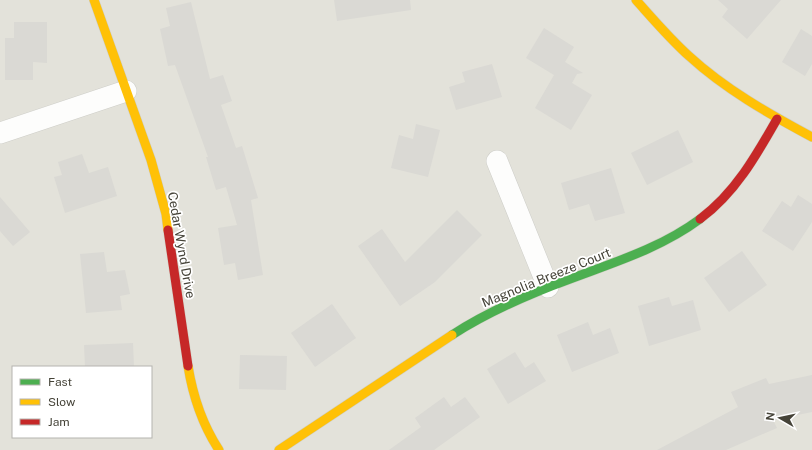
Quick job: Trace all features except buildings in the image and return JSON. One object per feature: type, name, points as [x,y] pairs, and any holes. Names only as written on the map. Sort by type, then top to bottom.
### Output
[{"type":"street","name":"Cedar Wynd Drive","points":[[94,0],[151,160],[166,214],[191,383],[209,436],[219,450]]},
{"type":"street","points":[[636,0],[666,34],[725,85],[777,119],[812,137]]},
{"type":"street","points":[[0,133],[126,91]]},
{"type":"street","name":"Magnolia Breeze Court","points":[[279,450],[471,323],[498,308],[548,287],[635,255],[671,239],[695,224],[727,195],[738,181],[777,119]]},
{"type":"street","points":[[497,161],[548,287]]},
{"type":"shaded area","points":[[0,0],[812,0],[812,450],[0,450]]},
{"type":"traffic: fast","points":[[452,335],[480,318],[524,297],[637,254],[670,238],[700,219]]},
{"type":"traffic: slow","points":[[94,0],[151,160],[166,214],[168,230]]},
{"type":"traffic: slow","points":[[636,0],[682,49],[717,79],[764,110],[812,137]]},
{"type":"traffic: slow","points":[[279,450],[452,335]]},
{"type":"traffic: slow","points":[[188,366],[199,410],[219,450]]},
{"type":"traffic: jam","points":[[700,219],[724,198],[734,186],[753,160],[777,119]]},
{"type":"traffic: jam","points":[[168,230],[188,366]]}]
